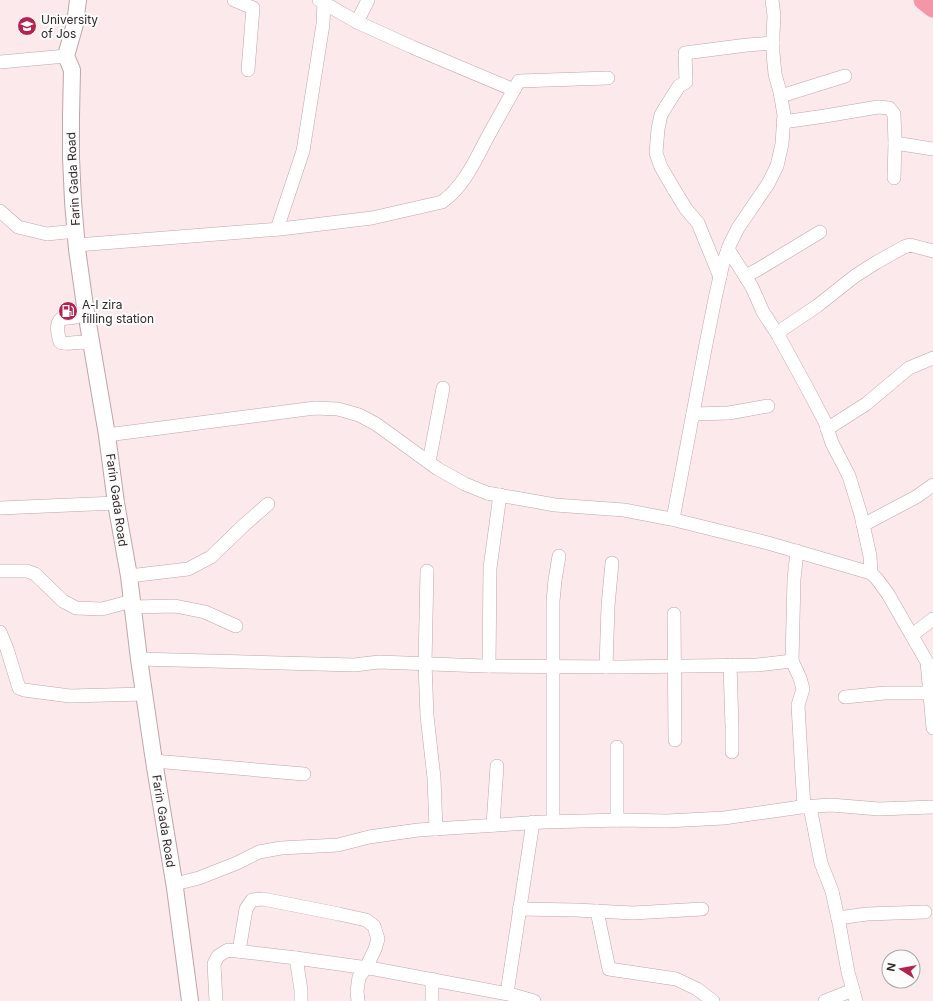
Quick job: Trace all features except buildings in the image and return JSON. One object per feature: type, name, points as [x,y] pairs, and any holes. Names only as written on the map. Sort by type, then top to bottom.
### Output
[{"type":"main road","points":[[66,56],[75,24],[78,0]]},
{"type":"main road","name":"Farin Gada Road","points":[[66,56],[72,70],[70,116],[76,238],[92,346],[108,435],[116,504],[129,576],[139,659],[154,761],[175,884],[190,1001]]},
{"type":"street","points":[[234,0],[253,8],[248,70]]},
{"type":"street","points":[[357,22],[368,0]]},
{"type":"street","points":[[673,520],[706,344],[720,277],[728,249],[738,228],[768,184],[777,166],[782,144],[784,115],[775,74],[773,53],[774,16],[772,0]]},
{"type":"street","points":[[321,1],[357,22],[514,90]]},
{"type":"street","points":[[277,229],[305,144],[323,24],[321,1]]},
{"type":"street","points":[[720,277],[698,223],[686,209],[661,167],[656,153],[661,115],[680,86],[686,82],[685,53],[773,43]]},
{"type":"street","points":[[0,62],[66,56]]},
{"type":"street","points":[[781,96],[845,76]]},
{"type":"street","points":[[0,211],[18,227],[47,234],[76,238],[277,229],[372,218],[442,202],[449,197],[470,170],[519,80],[608,78]]},
{"type":"street","points":[[783,122],[878,107],[889,108],[894,114],[894,178]]},
{"type":"street","points":[[895,143],[933,149]]},
{"type":"street","points":[[745,276],[820,232]]},
{"type":"street","points":[[777,333],[817,306],[855,276],[904,247],[910,245],[933,251]]},
{"type":"street","points":[[728,249],[752,287],[763,312],[777,333],[806,386],[825,422],[832,443],[849,476],[861,515],[870,556],[871,573]]},
{"type":"street","points":[[86,309],[78,316],[59,320],[57,323],[59,338],[60,342],[63,344],[80,342],[87,343],[92,346]]},
{"type":"street","points":[[827,429],[866,404],[909,368],[933,358]]},
{"type":"street","points":[[429,462],[443,388]]},
{"type":"street","points":[[693,414],[729,413],[768,406]]},
{"type":"street","points":[[108,435],[315,408],[338,409],[359,415],[376,424],[438,469],[465,484],[487,493],[555,505],[624,510],[673,520],[797,551],[871,573],[888,594],[930,662],[930,692],[933,728]]},
{"type":"street","points":[[863,525],[916,497],[933,485]]},
{"type":"street","points":[[489,666],[490,568],[500,495]]},
{"type":"street","points":[[0,508],[116,504]]},
{"type":"street","points":[[129,576],[188,569],[211,557],[268,504]]},
{"type":"street","points":[[797,551],[794,579],[792,661],[800,678],[803,689],[798,705],[802,775],[807,807],[821,863],[832,891],[848,972],[855,995],[825,1001]]},
{"type":"street","points":[[553,821],[553,601],[559,556]]},
{"type":"street","points":[[606,667],[608,606],[612,563]]},
{"type":"street","points":[[0,571],[27,572],[35,574],[63,601],[76,608],[102,609],[132,604],[175,606],[205,612],[236,626]]},
{"type":"street","points":[[427,571],[425,664],[426,716],[434,778],[436,829]]},
{"type":"street","points":[[674,614],[675,740]]},
{"type":"street","points":[[912,635],[933,619]]},
{"type":"street","points":[[0,632],[19,688],[24,690],[70,696],[144,694]]},
{"type":"street","points":[[139,659],[354,664],[379,662],[489,666],[606,667],[757,665],[792,661]]},
{"type":"street","points":[[730,665],[732,752]]},
{"type":"street","points":[[845,697],[885,693],[930,692]]},
{"type":"street","points":[[617,747],[617,820]]},
{"type":"street","points":[[154,761],[304,774]]},
{"type":"street","points":[[493,826],[497,766]]},
{"type":"street","points":[[175,884],[199,878],[237,863],[259,852],[281,848],[338,845],[369,837],[418,830],[553,821],[667,821],[724,818],[831,805],[878,809],[933,807]]},
{"type":"street","points":[[502,996],[519,909],[533,822]]},
{"type":"street","points":[[239,951],[246,909],[252,900],[263,899],[366,920],[374,926],[378,939],[376,949],[366,968],[359,977],[357,991],[358,1001]]},
{"type":"street","points":[[519,909],[634,913],[702,909]]},
{"type":"street","points":[[597,911],[609,969],[676,979],[697,989],[713,1001]]},
{"type":"street","points":[[838,918],[866,914],[925,912]]},
{"type":"street","points":[[216,1001],[214,964],[218,956],[228,950],[296,958],[432,979],[502,996],[534,1001]]},
{"type":"street","points":[[296,958],[301,990],[300,1001]]},
{"type":"street","points":[[432,979],[432,1001]]},
{"type":"waterway","points":[[923,0],[933,8]]},
{"type":"place","name":"University of Jos","points":[[27,26]]},
{"type":"place","name":"A-l zira filling station","points":[[68,311]]}]
